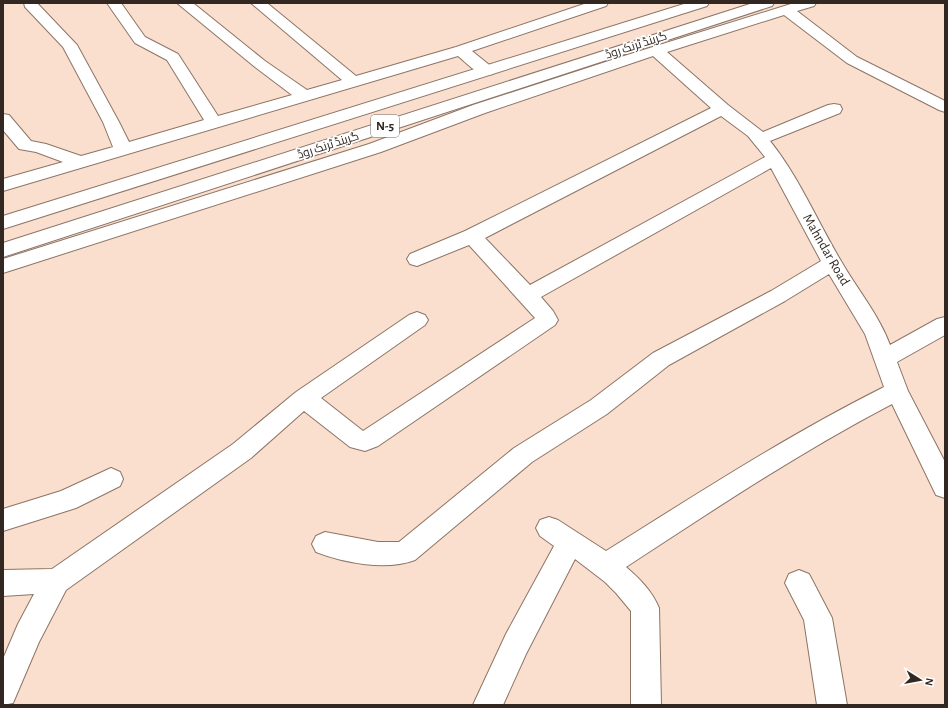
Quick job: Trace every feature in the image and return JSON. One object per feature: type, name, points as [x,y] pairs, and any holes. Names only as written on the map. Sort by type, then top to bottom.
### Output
[{"type":"main road","points":[[114,3],[140,40],[173,57],[214,123]]},
{"type":"main road","points":[[184,3],[260,64],[304,96]]},
{"type":"main road","points":[[258,3],[354,82]]},
{"type":"main road","points":[[3,185],[461,50],[601,3]]},
{"type":"main road","name":"گرینڈ ٹرنک روڈ","points":[[3,223],[702,3]]},
{"type":"main road","name":"گرینڈ ٹرنک روڈ","points":[[3,250],[767,3]]},
{"type":"main road","points":[[3,266],[375,148],[479,109],[809,3]]},
{"type":"main road","points":[[30,4],[68,45],[111,122],[123,149]]},
{"type":"main road","points":[[786,10],[852,60],[945,107]]},
{"type":"main road","points":[[461,50],[487,70]]},
{"type":"main road","name":"Mahndar Road","points":[[656,51],[722,109],[754,132],[775,159],[832,263],[875,333],[897,391],[940,463],[945,487]]},
{"type":"main road","points":[[417,259],[472,236],[722,109]]},
{"type":"main road","points":[[760,139],[834,109]]},
{"type":"main road","points":[[3,119],[20,141],[25,145],[40,148],[81,162]]},
{"type":"main road","points":[[527,296],[775,159]]},
{"type":"main road","points":[[304,398],[358,440],[370,440],[547,320],[546,316],[472,236]]},
{"type":"main road","points":[[325,544],[387,555],[399,555],[406,552],[523,456],[599,407],[661,359],[778,296],[832,263]]},
{"type":"main road","points":[[3,693],[28,634],[56,581],[242,451],[304,398],[418,320]]},
{"type":"main road","points":[[885,358],[945,325]]},
{"type":"main road","points":[[606,565],[765,464],[846,417],[897,391]]},
{"type":"main road","points":[[3,520],[67,500],[111,479]]},
{"type":"main road","points":[[488,705],[516,644],[560,535],[606,565],[640,600],[645,608],[646,705]]},
{"type":"main road","points":[[3,583],[56,581]]},
{"type":"main road","points":[[799,583],[818,618],[832,705]]}]
